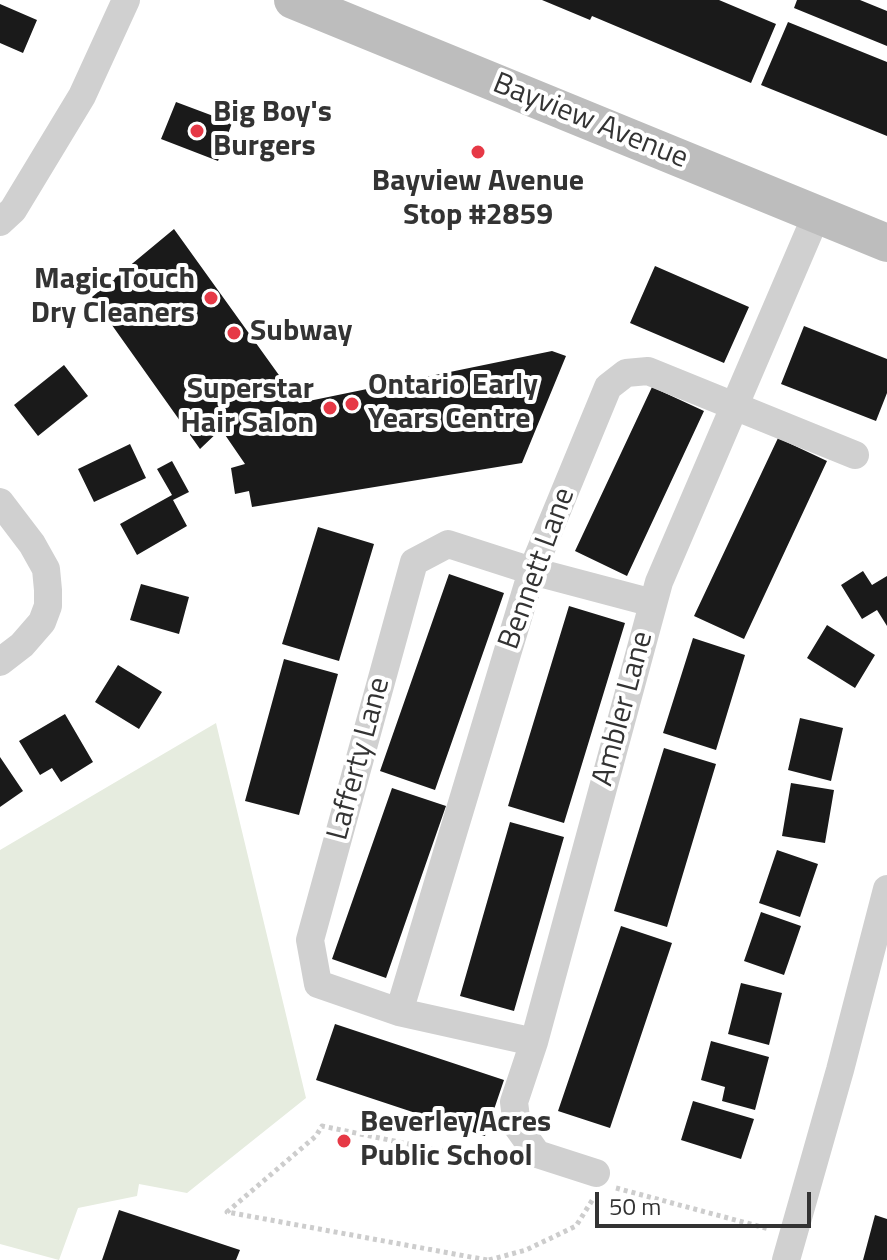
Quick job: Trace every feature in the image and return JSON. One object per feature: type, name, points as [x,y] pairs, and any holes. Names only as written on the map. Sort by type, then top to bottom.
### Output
[{"type":"main road","name":"Bayview Avenue","points":[[293,0],[887,243]]},
{"type":"street","points":[[0,222],[13,210],[82,96],[126,0]]},
{"type":"street","name":"Ambler Lane","points":[[598,1184],[537,1154],[517,1126],[514,1102],[534,1042],[653,603],[816,216]]},
{"type":"street","name":"Bennett Lane","points":[[399,1012],[532,571],[606,390],[614,380],[629,372],[648,371],[855,455]]},
{"type":"street","points":[[0,502],[32,544],[46,569],[48,590],[48,606],[42,622],[22,645],[0,662]]},
{"type":"street","name":"Lafferty Lane","points":[[534,1042],[399,1012],[318,984],[310,940],[414,562],[448,544],[532,571],[653,603]]},
{"type":"street","points":[[790,1248],[887,889]]},
{"type":"path","points":[[524,1168],[322,1126],[316,1136],[227,1212],[488,1260],[526,1250],[576,1226],[598,1184],[790,1248]]},
{"type":"shaded area","points":[[216,723],[306,1098],[187,1193],[139,1184],[137,1196],[78,1208],[59,1260],[0,1244],[0,850]]},
{"type":"building","points":[[542,0],[719,0],[776,24],[751,83],[592,16],[590,20]]},
{"type":"building","points":[[797,0],[860,0],[887,11],[887,46],[794,8]]},
{"type":"building","points":[[0,4],[37,20],[23,53],[0,43]]},
{"type":"building","points":[[788,22],[887,62],[887,136],[761,85]]},
{"type":"building","name":"Big Boy's Burgers","points":[[176,102],[232,123],[218,161],[161,139]]},
{"type":"building","points":[[174,229],[299,403],[552,351],[566,356],[522,463],[252,507],[249,491],[235,494],[231,468],[245,464],[221,429],[200,449],[92,297]]},
{"type":"building","points":[[655,266],[749,307],[724,363],[630,323]]},
{"type":"building","points":[[804,326],[887,359],[887,393],[876,421],[781,384]]},
{"type":"building","points":[[64,365],[88,396],[38,436],[14,405]]},
{"type":"building","points":[[652,387],[704,411],[627,576],[575,551]]},
{"type":"building","points":[[778,438],[827,461],[744,639],[694,616]]},
{"type":"building","points":[[130,444],[146,478],[94,502],[78,469]]},
{"type":"building","points":[[172,461],[189,492],[173,500],[187,526],[137,555],[120,524],[172,495],[157,469]]},
{"type":"building","points":[[318,527],[374,544],[339,661],[282,644]]},
{"type":"building","points":[[863,571],[872,585],[887,576],[887,626],[877,610],[862,619],[841,585]]},
{"type":"building","points":[[449,574],[504,593],[435,790],[380,771]]},
{"type":"building","points":[[141,584],[189,597],[179,634],[130,620]]},
{"type":"building","points":[[569,606],[625,623],[564,823],[508,806]]},
{"type":"building","points":[[827,625],[875,655],[855,688],[807,658]]},
{"type":"building","points":[[693,638],[745,655],[716,750],[663,733]]},
{"type":"building","points":[[284,659],[338,674],[299,815],[245,801]]},
{"type":"building","points":[[118,665],[162,692],[139,729],[95,702]]},
{"type":"building","points":[[65,714],[93,762],[61,782],[52,768],[40,775],[19,741]]},
{"type":"building","points":[[800,718],[843,728],[831,781],[788,770]]},
{"type":"building","points":[[664,748],[716,764],[667,927],[614,911]]},
{"type":"building","points":[[0,757],[23,791],[0,807]]},
{"type":"building","points":[[791,783],[834,790],[825,843],[782,836]]},
{"type":"building","points":[[392,788],[446,806],[386,978],[332,959]]},
{"type":"building","points":[[510,822],[564,837],[514,1011],[460,996]]},
{"type":"building","points":[[777,850],[818,864],[800,917],[759,903]]},
{"type":"building","points":[[761,912],[801,926],[784,975],[744,961]]},
{"type":"building","points":[[621,926],[672,943],[610,1128],[558,1111]]},
{"type":"building","points":[[741,983],[782,993],[769,1045],[728,1034]]},
{"type":"building","points":[[335,1024],[504,1080],[485,1136],[316,1080]]},
{"type":"building","points":[[711,1041],[769,1057],[755,1110],[722,1101],[725,1087],[701,1080]]},
{"type":"building","points":[[693,1101],[754,1119],[741,1159],[681,1140]]},
{"type":"building","points":[[119,1210],[240,1250],[236,1260],[102,1260]]},
{"type":"building","points":[[875,1215],[887,1219],[887,1260],[863,1260]]},
{"type":"place","name":"Big Boy's Burgers","points":[[197,131]]},
{"type":"place","name":"Bayview Avenue Stop #2859","points":[[478,152]]},
{"type":"place","name":"Magic Touch Dry Cleaners","points":[[211,298]]},
{"type":"place","name":"Subway","points":[[234,333]]},
{"type":"place","name":"Ontario Early Years Centre","points":[[352,404]]},
{"type":"place","name":"Superstar Hair Salon","points":[[330,408]]},
{"type":"place","name":"Beverley Acres Public School","points":[[344,1141]]}]
